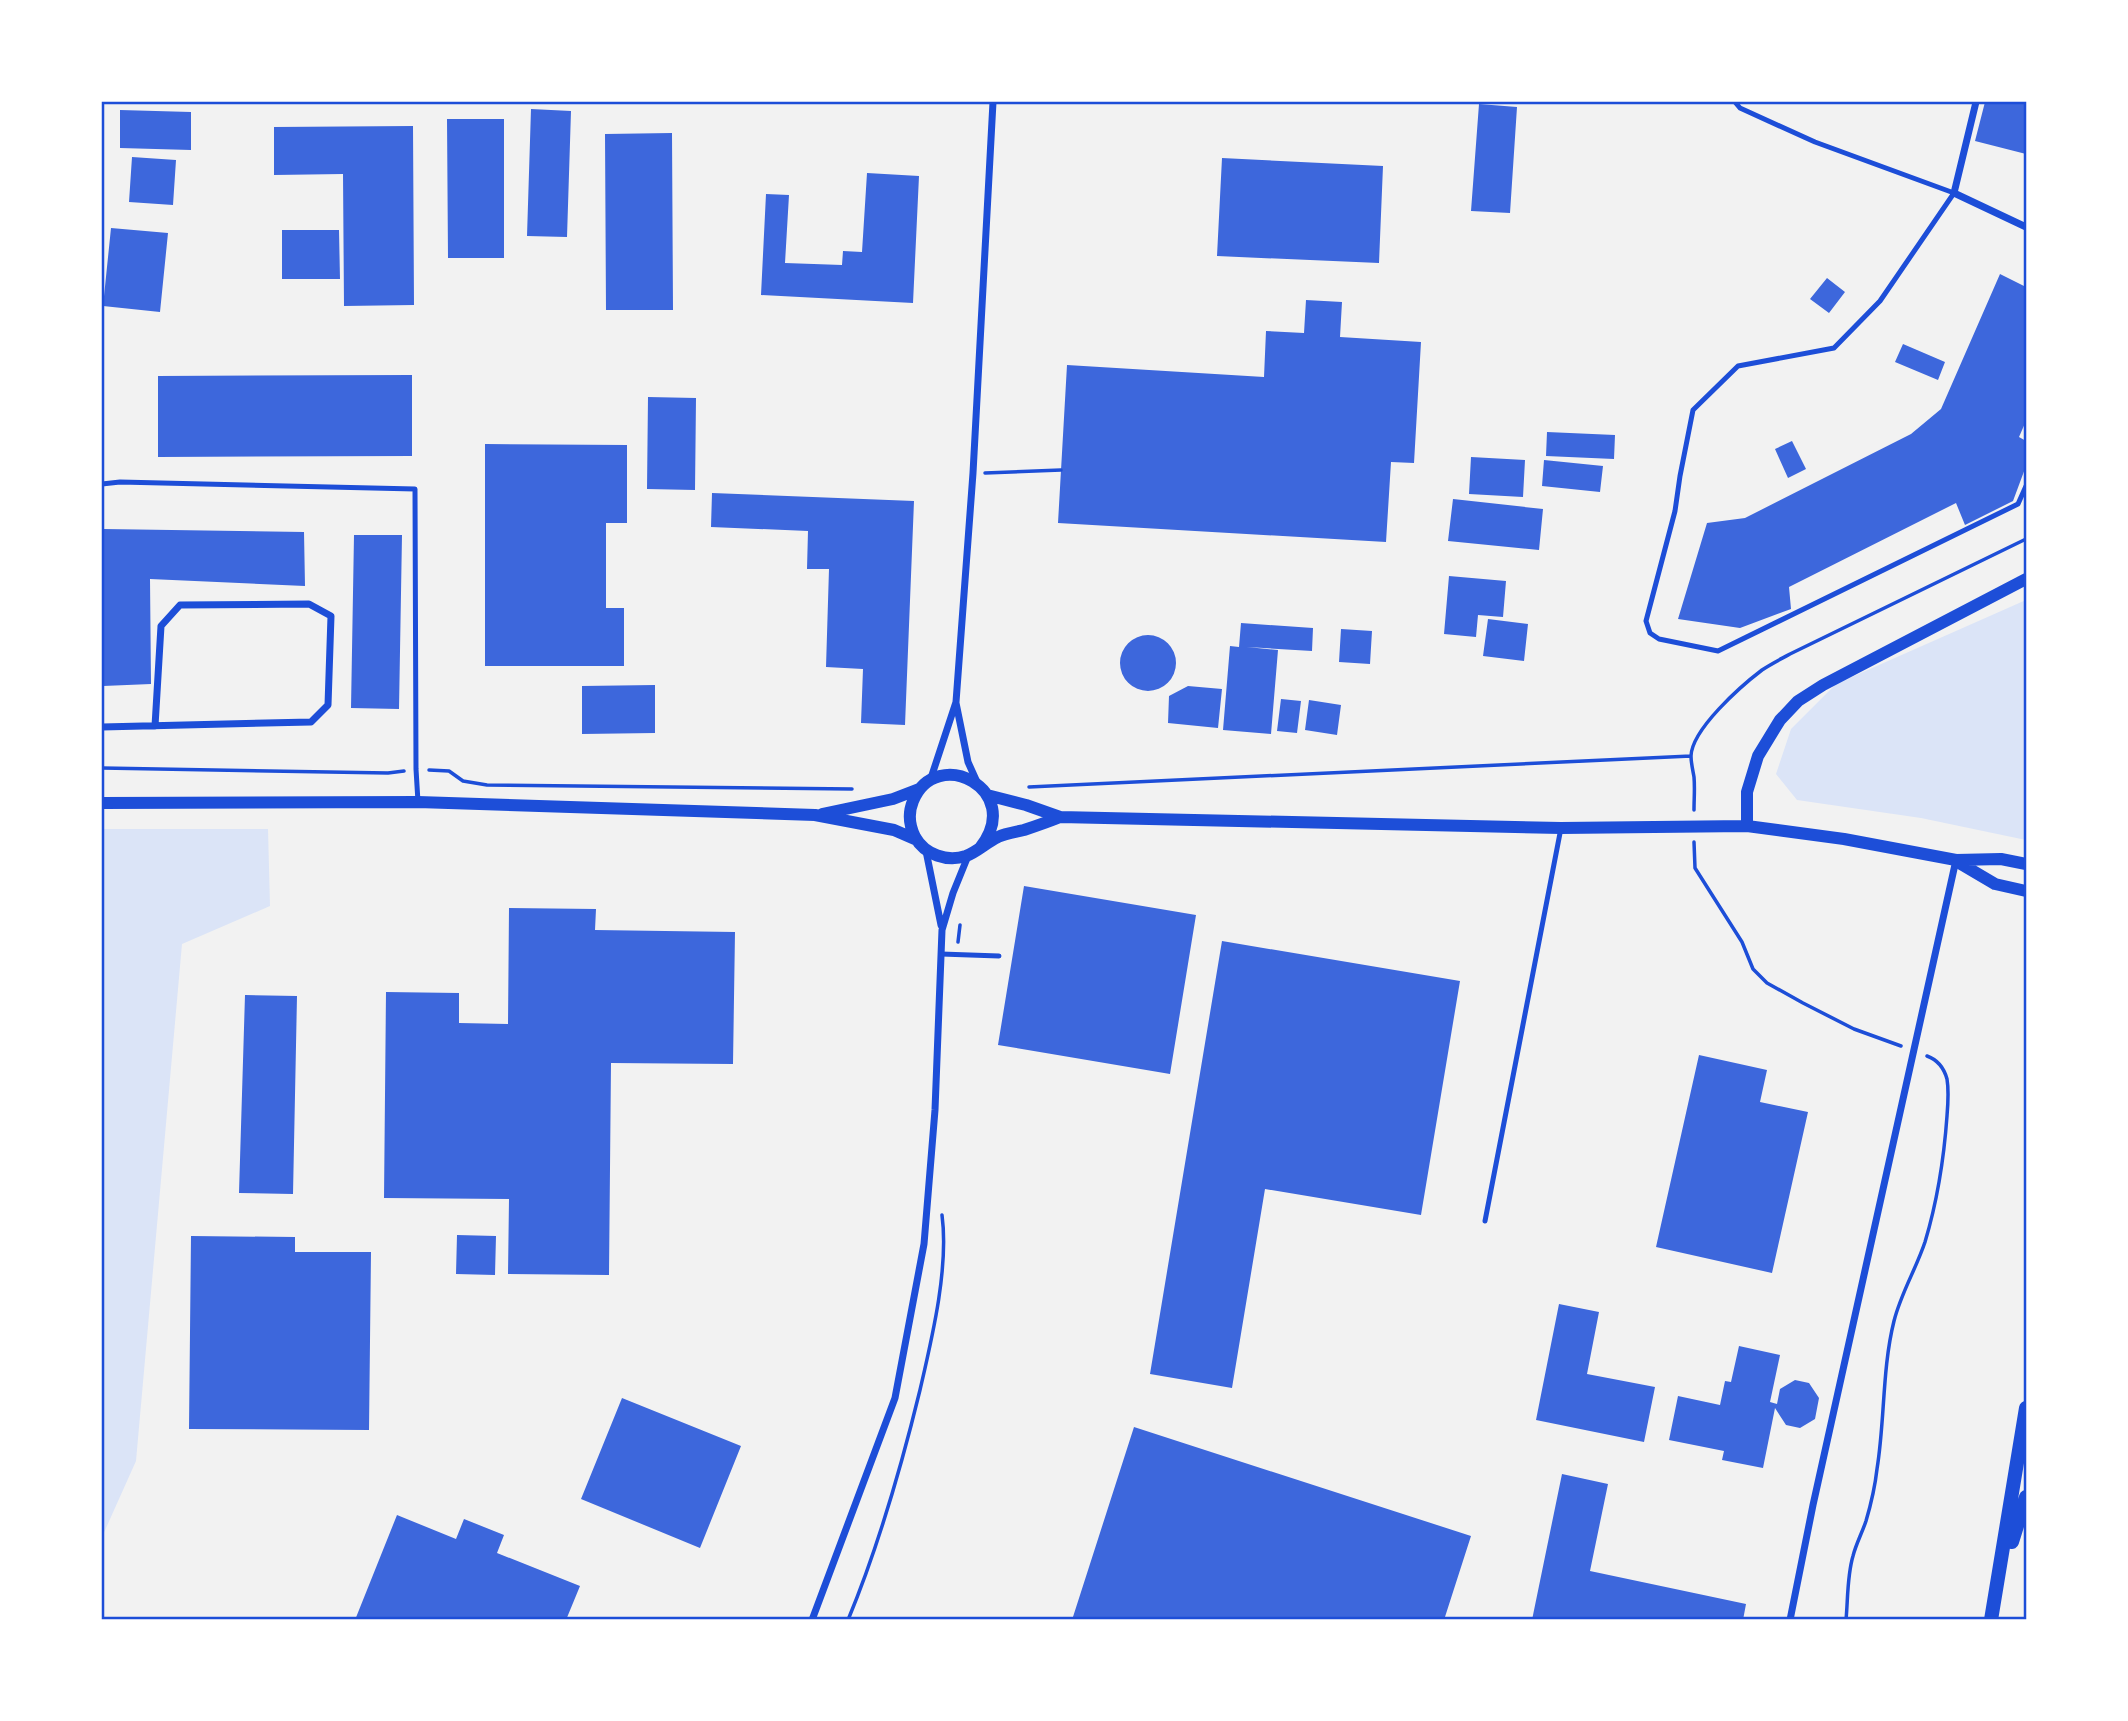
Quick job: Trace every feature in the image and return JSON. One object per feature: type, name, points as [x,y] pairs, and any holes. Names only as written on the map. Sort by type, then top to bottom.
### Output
[{"type":"main road","points":[[1991,1619],[2026,1408]]},
{"type":"main road","points":[[1996,1594],[2026,1497]]},
{"type":"street","points":[[978,784],[968,762],[956,702],[973,473],[993,102]]},
{"type":"street","points":[[1976,102],[1954,193],[2026,227]]},
{"type":"street","points":[[1747,826],[1747,792],[1758,756],[1780,720],[1798,701],[1823,685],[2026,579]]},
{"type":"street","points":[[102,727],[156,726],[311,722],[328,705],[331,616],[309,604],[180,605],[161,626],[156,726]]},
{"type":"street","points":[[916,840],[911,826],[913,800],[925,785],[956,702]]},
{"type":"street","points":[[815,815],[879,803],[942,776],[954,774],[967,777],[978,784],[987,794],[993,808],[989,836],[980,848]]},
{"type":"street","points":[[987,794],[1059,817],[1561,828],[1747,826],[1844,839],[1956,860],[2001,859],[2026,864]]},
{"type":"street","points":[[102,803],[418,802],[815,815],[886,828],[916,840],[939,857],[954,859],[968,855],[1000,836],[1059,817]]},
{"type":"street","points":[[812,1619],[895,1398],[924,1244],[935,1110],[942,930],[926,850]]},
{"type":"street","points":[[942,930],[968,855]]},
{"type":"street","points":[[1956,860],[1995,884],[2026,891]]},
{"type":"street","points":[[1790,1619],[1956,860]]},
{"type":"lane","points":[[1735,102],[1740,108],[1815,142],[1954,193],[1880,301],[1834,348],[1738,366],[1693,410],[1675,512],[1646,621],[1650,633],[1659,639],[1718,651],[2018,504],[2026,486]]},
{"type":"lane","points":[[102,484],[120,482],[415,489],[418,802]]},
{"type":"lane","points":[[1485,1221],[1561,828]]},
{"type":"lane","points":[[941,954],[999,956]]},
{"type":"path","points":[[973,473],[1061,470]]},
{"type":"path","points":[[1846,1619],[1851,1563],[1866,1522],[1877,1472],[1883,1434],[1886,1371],[1894,1322],[1926,1239],[1940,1171],[1946,1127],[1947,1077],[1934,1058],[1854,1029],[1767,983],[1753,969],[1742,942],[1695,868],[1694,779],[1691,756],[1701,730],[1744,685],[1764,669],[2026,539]]},
{"type":"path","points":[[1026,787],[1691,756]]},
{"type":"path","points":[[102,768],[388,774],[416,769],[449,771],[463,781],[487,785],[852,789]]},
{"type":"shaded area","points":[[2026,600],[2026,840],[1921,818],[1797,800],[1776,774],[1791,729],[1836,684]]},
{"type":"shaded area","points":[[102,829],[268,829],[270,906],[182,944],[136,1461],[102,1537]]},
{"type":"building","points":[[1985,102],[2026,102],[2026,154],[1975,141]]},
{"type":"building","points":[[1479,104],[1517,107],[1510,213],[1471,211]]},
{"type":"building","points":[[531,109],[571,111],[567,237],[527,236]]},
{"type":"building","points":[[120,110],[191,112],[191,150],[120,148]]},
{"type":"building","points":[[447,119],[504,119],[504,258],[448,258]]},
{"type":"building","points":[[413,126],[414,305],[344,306],[343,174],[274,175],[274,127]]},
{"type":"building","points":[[672,133],[673,310],[606,310],[605,134]]},
{"type":"building","points":[[132,157],[176,160],[173,205],[129,202]]},
{"type":"building","points":[[1222,158],[1383,166],[1379,263],[1217,256]]},
{"type":"building","points":[[867,173],[919,176],[913,303],[761,295],[766,194],[789,195],[785,263],[842,265],[843,251],[862,252]]},
{"type":"building","points":[[111,228],[168,233],[160,312],[103,306]]},
{"type":"building","points":[[282,230],[339,230],[340,279],[282,279]]},
{"type":"building","points":[[2000,274],[2026,287],[2026,421],[2019,437],[2026,441],[2026,466],[2013,501],[1965,525],[1956,503],[1789,587],[1791,609],[1740,628],[1678,619],[1707,523],[1745,518],[1911,434],[1941,409]]},
{"type":"building","points":[[1827,278],[1845,292],[1829,313],[1810,299]]},
{"type":"building","points":[[1306,300],[1342,302],[1340,337],[1421,342],[1414,463],[1391,462],[1386,542],[1058,523],[1067,365],[1264,377],[1266,331],[1304,333]]},
{"type":"building","points":[[1903,344],[1945,362],[1938,380],[1895,362]]},
{"type":"building","points":[[412,375],[412,456],[158,457],[158,376]]},
{"type":"building","points":[[648,397],[696,398],[695,490],[647,489]]},
{"type":"building","points":[[1547,432],[1615,435],[1614,459],[1546,456]]},
{"type":"building","points":[[1792,441],[1806,469],[1788,478],[1775,449]]},
{"type":"building","points":[[485,444],[627,445],[627,523],[606,523],[606,608],[624,608],[624,666],[485,666]]},
{"type":"building","points":[[1471,457],[1525,460],[1523,497],[1469,494]]},
{"type":"building","points":[[1544,460],[1603,466],[1600,492],[1542,486]]},
{"type":"building","points":[[712,493],[914,501],[905,725],[861,723],[863,669],[826,667],[829,569],[807,569],[808,531],[711,527]]},
{"type":"building","points":[[1453,499],[1543,509],[1539,550],[1448,541]]},
{"type":"building","points":[[104,529],[304,532],[305,586],[150,579],[151,684],[103,686]]},
{"type":"building","points":[[354,535],[402,535],[399,709],[351,708]]},
{"type":"building","points":[[1449,576],[1506,581],[1503,617],[1478,615],[1476,637],[1444,634]]},
{"type":"building","points":[[1488,619],[1528,624],[1524,661],[1483,656]]},
{"type":"building","points":[[1241,623],[1313,628],[1312,651],[1247,647],[1278,650],[1271,734],[1223,730],[1230,646],[1239,647]]},
{"type":"building","points":[[1341,629],[1372,631],[1370,664],[1339,662]]},
{"type":"building","points":[[1148,635],[1163,640],[1171,648],[1176,663],[1171,678],[1163,686],[1148,691],[1133,686],[1125,678],[1120,663],[1125,648],[1133,640]]},
{"type":"building","points":[[655,685],[655,733],[582,734],[582,686]]},
{"type":"building","points":[[1188,686],[1222,689],[1218,728],[1168,723],[1169,696]]},
{"type":"building","points":[[1281,699],[1301,701],[1297,733],[1277,731]]},
{"type":"building","points":[[1309,700],[1341,705],[1337,735],[1305,730]]},
{"type":"building","points":[[1024,886],[1196,915],[1170,1074],[998,1045]]},
{"type":"building","points":[[509,908],[596,909],[595,930],[735,932],[733,1064],[611,1063],[609,1275],[508,1274],[509,1199],[384,1198],[386,992],[459,993],[459,1023],[508,1024]]},
{"type":"building","points":[[1222,941],[1460,981],[1421,1215],[1265,1189],[1232,1388],[1150,1374]]},
{"type":"building","points":[[245,995],[297,996],[293,1194],[239,1193]]},
{"type":"building","points":[[1699,1055],[1767,1070],[1760,1102],[1808,1112],[1772,1273],[1656,1247]]},
{"type":"building","points":[[457,1235],[496,1236],[495,1275],[456,1274]]},
{"type":"building","points":[[191,1236],[295,1237],[295,1252],[371,1252],[369,1430],[189,1429]]},
{"type":"building","points":[[1559,1304],[1599,1312],[1587,1374],[1655,1387],[1644,1442],[1536,1420]]},
{"type":"building","points":[[1739,1346],[1780,1355],[1770,1402],[1777,1404],[1780,1389],[1795,1380],[1809,1383],[1819,1398],[1815,1419],[1800,1428],[1786,1425],[1775,1408],[1763,1468],[1722,1460],[1724,1451],[1669,1440],[1678,1396],[1720,1405],[1725,1381],[1731,1382]]},
{"type":"building","points":[[622,1398],[741,1446],[700,1548],[581,1499]]},
{"type":"building","points":[[1134,1427],[1471,1536],[1444,1620],[1072,1620]]},
{"type":"building","points":[[1562,1474],[1608,1484],[1590,1571],[1746,1604],[1743,1620],[1532,1620]]},
{"type":"building","points":[[397,1515],[456,1539],[464,1519],[504,1535],[497,1553],[580,1586],[566,1620],[355,1620]]}]
